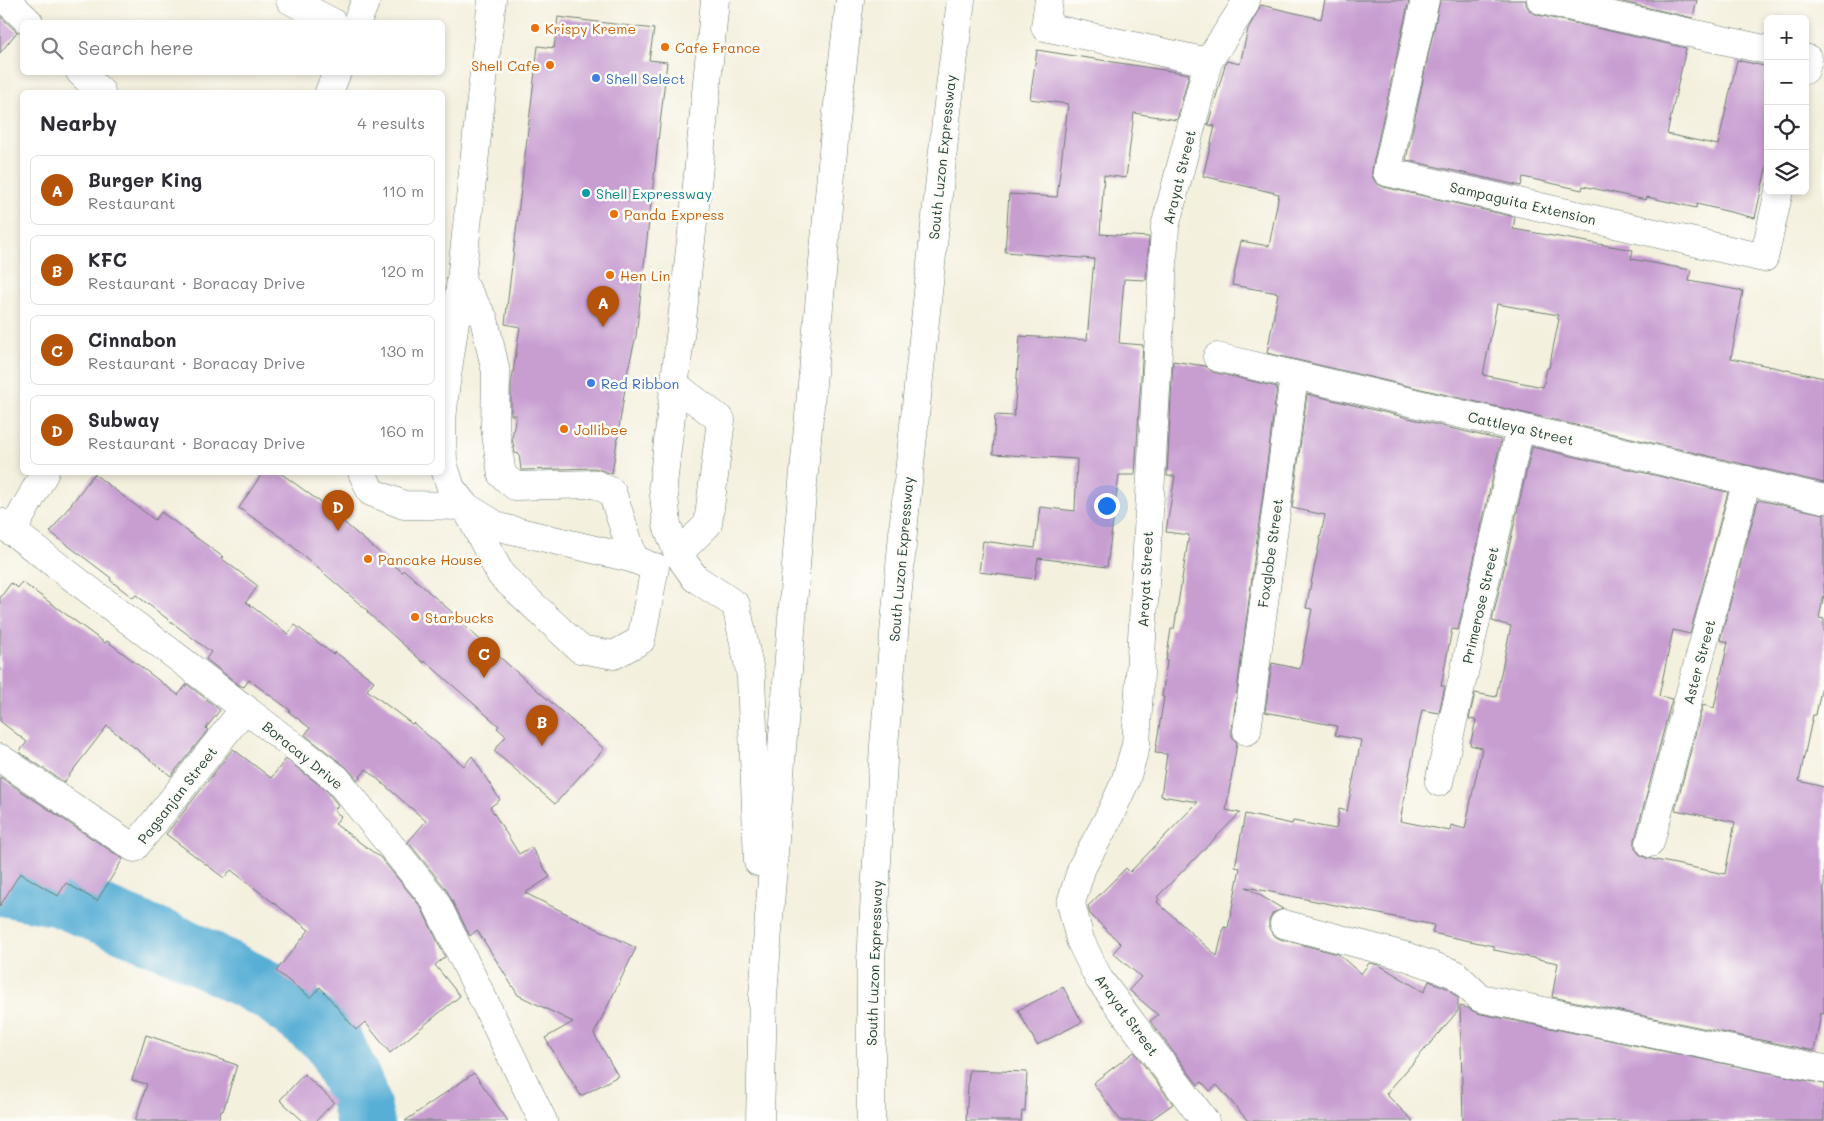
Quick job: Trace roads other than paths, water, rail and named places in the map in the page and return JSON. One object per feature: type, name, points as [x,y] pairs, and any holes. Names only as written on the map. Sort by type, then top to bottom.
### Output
[{"type":"main road","points":[[6,0],[27,20]]},
{"type":"main road","points":[[290,0],[328,20]]},
{"type":"main road","points":[[358,20],[366,0]]},
{"type":"main road","points":[[445,384],[461,280],[492,0]]},
{"type":"main road","points":[[445,467],[451,488],[465,506],[501,575],[580,649],[614,655],[640,640],[656,560],[667,525],[663,485],[695,206],[715,0]]},
{"type":"main road","points":[[760,1121],[763,996],[799,527],[834,140],[850,0]]},
{"type":"main road","name":"South Luzon Expressway","points":[[871,1121],[871,960],[884,745],[905,511],[946,112],[961,0]]},
{"type":"main road","points":[[1050,0],[1045,27],[1208,62]]},
{"type":"main road","name":"Arayat Street","points":[[1193,1116],[1099,978],[1080,940],[1071,903],[1082,867],[1108,819],[1125,782],[1136,745],[1166,227],[1208,62],[1246,0]]},
{"type":"main road","name":"Sampaguita Extension","points":[[1425,0],[1387,172],[1764,258],[1778,195]]},
{"type":"main road","points":[[1541,0],[1764,49]]},
{"type":"main road","points":[[83,75],[99,90]]},
{"type":"main road","points":[[330,90],[336,75]]},
{"type":"main road","points":[[461,280],[484,320],[496,372],[495,427],[502,475],[515,486],[595,484],[612,492],[656,560]]},
{"type":"main road","name":"Cattleya Street","points":[[1217,357],[1824,499]]},
{"type":"main road","name":"Foxglobe Street","points":[[1246,731],[1294,376]]},
{"type":"main road","points":[[656,560],[708,524],[721,420],[675,385]]},
{"type":"main road","name":"Primerose Street","points":[[1439,782],[1520,428]]},
{"type":"main road","points":[[6,527],[43,475]]},
{"type":"main road","points":[[363,475],[371,492],[404,505],[465,506],[499,527],[656,560],[695,578],[736,605],[751,676],[763,996]]},
{"type":"main road","name":"Aster Street","points":[[1650,843],[1747,480]]},
{"type":"main road","name":"Boracay Drive","points":[[6,527],[337,779],[434,899],[543,1121]]},
{"type":"main road","name":"Pagsanjan Street","points":[[0,758],[134,848],[245,708]]},
{"type":"main road","points":[[1284,924],[1405,956],[1455,974],[1480,998],[1824,1069]]},
{"type":"waterway","points":[[0,886],[58,897],[184,948],[273,993],[333,1040],[359,1096],[365,1121]]},
{"type":"place","name":"Krispy Kreme","points":[[535,28]]},
{"type":"place","name":"Cafe France","points":[[665,47]]},
{"type":"place","name":"Shell Cafe","points":[[550,65]]},
{"type":"place","name":"Shell Select","points":[[596,78]]},
{"type":"place","name":"Shell Expressway","points":[[586,193]]},
{"type":"place","name":"Panda Express","points":[[614,214]]},
{"type":"place","name":"Hen Lin","points":[[610,275]]},
{"type":"place","name":"Burger King","points":[[603,327]]},
{"type":"place","name":"Red Ribbon","points":[[591,383]]},
{"type":"place","name":"Jollibee","points":[[564,429]]},
{"type":"place","name":"Subway","points":[[338,531]]},
{"type":"place","name":"Pancake House","points":[[368,559]]},
{"type":"place","name":"Starbucks","points":[[415,617]]},
{"type":"place","name":"Cinnabon","points":[[484,678]]},
{"type":"place","name":"KFC","points":[[542,746]]}]
